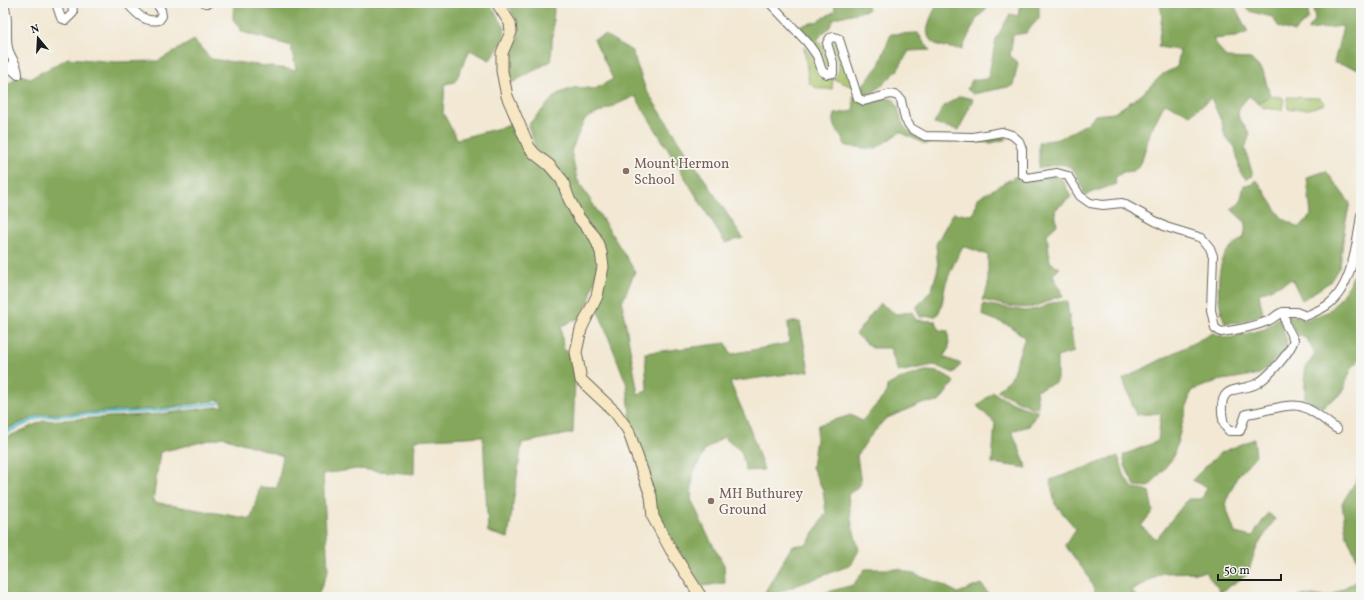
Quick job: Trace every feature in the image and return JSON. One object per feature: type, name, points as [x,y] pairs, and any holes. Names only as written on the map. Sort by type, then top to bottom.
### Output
[{"type":"main road","points":[[498,3],[510,23],[511,32],[502,53],[502,71],[507,96],[529,147],[549,165],[562,180],[569,199],[579,218],[595,238],[601,252],[603,266],[598,296],[581,329],[576,352],[581,380],[615,412],[628,430],[652,496],[653,516],[671,550],[701,597]]},
{"type":"street","points":[[3,3],[6,11],[8,49],[18,66],[18,75],[3,62]]},
{"type":"street","points":[[56,3],[61,18],[66,20],[73,13],[72,3]]},
{"type":"street","points":[[127,3],[137,14],[153,21],[159,20],[162,16],[161,10],[156,3]]},
{"type":"street","points":[[770,3],[807,42],[817,56],[822,71],[827,74],[833,73],[833,62],[826,43],[830,38],[834,37],[839,39],[858,98],[864,101],[891,94],[898,96],[901,100],[905,119],[911,128],[925,136],[973,137],[1002,132],[1012,135],[1019,141],[1022,149],[1022,174],[1027,178],[1057,173],[1068,176],[1080,196],[1090,203],[1103,205],[1122,203],[1166,227],[1202,238],[1210,248],[1213,256],[1211,310],[1216,328],[1221,332],[1261,323],[1270,320],[1279,313],[1284,312],[1296,312],[1306,316],[1327,306],[1341,289],[1354,258],[1361,215]]},
{"type":"street","points":[[1284,312],[1286,324],[1294,340],[1292,347],[1257,384],[1234,388],[1227,393],[1222,401],[1223,425],[1229,431],[1240,430],[1246,414],[1262,412],[1283,406],[1300,406],[1338,429]]},
{"type":"green space","points":[[234,3],[489,3],[505,28],[503,41],[490,60],[470,50],[455,82],[445,84],[443,113],[457,139],[511,125],[526,152],[548,169],[558,183],[573,223],[588,239],[596,252],[597,272],[589,301],[580,318],[561,326],[563,349],[573,354],[575,380],[573,433],[522,443],[508,538],[488,532],[483,436],[415,440],[414,474],[357,469],[323,474],[328,571],[317,597],[3,597],[3,439],[43,421],[160,414],[224,406],[219,400],[157,409],[39,415],[3,431],[3,88],[20,75],[31,78],[68,58],[116,62],[158,61],[194,40],[211,59],[296,70],[291,46],[242,32],[233,19]],"holes":[[[223,437],[283,456],[277,488],[260,487],[251,519],[153,502],[160,452]]]},
{"type":"green space","points":[[507,3],[550,3],[554,8],[551,61],[510,84],[506,68],[507,52],[518,39],[519,25]]},
{"type":"green space","points":[[834,3],[866,3],[868,10],[835,18],[829,28],[821,35],[814,45],[798,26],[816,22],[835,11]]},
{"type":"green space","points":[[938,3],[991,3],[976,20],[962,49],[949,48],[939,45],[933,42],[929,37],[927,31],[929,23]]},
{"type":"green space","points":[[1020,3],[1039,3],[1039,18],[1026,33],[1013,35],[1010,56],[1018,63],[1013,86],[973,94],[967,89],[972,80],[988,79],[996,39],[1010,14],[1018,16]]},
{"type":"green space","points":[[1160,3],[1233,3],[1248,32],[1236,37],[1213,39],[1226,58],[1251,59],[1263,71],[1270,96],[1258,103],[1249,96],[1239,108],[1238,116],[1250,134],[1245,148],[1253,176],[1246,179],[1240,172],[1235,147],[1225,136],[1222,123],[1211,98],[1190,115],[1165,103],[1151,130],[1140,166],[1133,171],[1123,172],[1115,178],[1116,184],[1085,195],[1078,178],[1070,167],[1059,164],[1039,169],[1039,142],[1059,139],[1088,123],[1095,115],[1114,113],[1141,95],[1163,74],[1177,67],[1180,50],[1158,47],[1162,16]]},
{"type":"green space","points":[[1238,3],[1309,3],[1308,19],[1294,32],[1279,27],[1272,17],[1252,12]]},
{"type":"green space","points":[[1313,3],[1361,3],[1361,69],[1334,63],[1343,26],[1308,30],[1315,20]]},
{"type":"green space","points":[[918,33],[930,50],[909,51],[897,71],[872,94],[863,94],[863,85],[879,65],[891,34]]},
{"type":"green space","points":[[605,35],[632,51],[646,90],[743,238],[725,243],[635,96],[585,119],[571,151],[577,179],[635,271],[622,303],[638,394],[647,391],[645,353],[726,343],[731,354],[789,343],[788,322],[800,322],[809,371],[730,382],[748,423],[764,470],[746,471],[741,451],[723,437],[705,450],[693,474],[691,499],[707,534],[724,565],[725,583],[702,586],[685,561],[658,514],[631,425],[627,385],[597,308],[604,252],[536,149],[528,125],[557,94],[576,87],[595,89],[613,79],[594,39]]},
{"type":"green space","points":[[819,41],[827,54],[831,67],[825,68],[821,53],[814,45]]},
{"type":"green space","points":[[833,41],[837,42],[853,87],[833,79],[837,75],[839,67],[837,57],[831,43]]},
{"type":"green space","points":[[804,47],[813,58],[823,75],[833,79],[832,89],[818,89],[809,83]]},
{"type":"green space","points":[[853,96],[864,103],[887,98],[894,100],[906,128],[925,141],[942,138],[986,139],[1004,135],[1007,139],[991,143],[958,140],[925,144],[900,132],[875,149],[846,146],[833,123],[835,114],[854,111]]},
{"type":"green space","points":[[960,96],[973,99],[959,130],[934,124],[943,107]]},
{"type":"green space","points":[[1270,96],[1282,97],[1284,100],[1282,110],[1264,108],[1258,103]]},
{"type":"green space","points":[[1287,97],[1320,98],[1325,104],[1309,109],[1288,109]]},
{"type":"green space","points":[[1326,171],[1350,203],[1345,225],[1340,266],[1330,282],[1302,300],[1292,279],[1259,294],[1263,314],[1241,322],[1225,323],[1220,307],[1218,287],[1220,267],[1227,251],[1244,237],[1246,223],[1231,209],[1240,203],[1244,185],[1250,185],[1257,180],[1281,217],[1299,228],[1311,215],[1307,177]]},
{"type":"green space","points":[[1055,175],[1063,180],[1071,197],[1055,210],[1057,225],[1047,234],[1050,262],[1060,268],[1053,275],[1063,296],[1037,306],[1027,308],[1014,307],[982,300],[988,286],[988,255],[963,246],[955,261],[945,287],[942,306],[939,313],[936,316],[920,317],[916,308],[932,289],[938,268],[936,244],[953,213],[973,215],[978,198],[1016,176],[1026,180]]},
{"type":"green space","points":[[1361,253],[1361,358],[1352,367],[1342,393],[1322,407],[1305,399],[1305,369],[1315,354],[1307,339],[1298,335],[1289,321],[1288,316],[1297,316],[1306,320],[1327,312],[1338,301],[1350,284]]},
{"type":"green space","points":[[1067,301],[1074,352],[1057,357],[1057,382],[1036,390],[1038,408],[1031,407],[997,391],[1011,378],[1025,337],[1008,325],[982,315],[983,304],[1025,311],[1038,309],[1051,303]]},
{"type":"green space","points":[[880,303],[896,314],[912,312],[916,320],[936,321],[939,330],[948,331],[949,348],[943,357],[961,364],[954,373],[934,365],[898,372],[890,348],[872,348],[856,334]]},
{"type":"green space","points":[[1279,317],[1287,342],[1284,351],[1260,374],[1217,381],[1191,391],[1173,458],[1149,487],[1135,486],[1125,466],[1123,455],[1158,441],[1161,413],[1136,415],[1123,379],[1213,333],[1229,338],[1265,329]]},
{"type":"green space","points":[[925,371],[941,373],[948,376],[954,382],[939,402],[922,403],[885,419],[868,439],[857,456],[861,484],[848,495],[852,525],[859,550],[851,565],[766,597],[762,597],[792,546],[807,544],[826,513],[823,490],[812,467],[818,425],[851,415],[862,421],[886,394],[887,386],[899,379]]},
{"type":"green space","points":[[993,392],[1015,404],[1038,411],[1029,426],[1012,431],[1027,468],[992,463],[995,423],[977,406]]},
{"type":"green space","points":[[1254,439],[1256,455],[1237,477],[1225,504],[1235,533],[1252,537],[1268,513],[1275,519],[1257,547],[1247,575],[1221,592],[1205,572],[1162,573],[1132,591],[1137,597],[1097,597],[1088,576],[1065,545],[1076,529],[1055,504],[1050,480],[1118,456],[1125,477],[1133,488],[1149,491],[1153,511],[1141,526],[1156,539],[1188,499],[1202,499],[1207,487],[1192,480],[1220,453]]},
{"type":"green space","points":[[1361,473],[1361,568],[1346,534],[1342,503]]},
{"type":"green space","points":[[865,569],[899,569],[939,583],[958,593],[981,584],[991,597],[810,597],[853,585]]},
{"type":"green space","points":[[1361,578],[1361,597],[1329,597]]},
{"type":"green space","points":[[1300,595],[1329,597],[1295,597]]},
{"type":"waterway","points":[[3,434],[40,417],[158,411],[219,403]]},
{"type":"place","name":"Mount Hermon School","points":[[626,171]]},
{"type":"place","name":"MH Buthurey Ground","points":[[711,501]]}]
